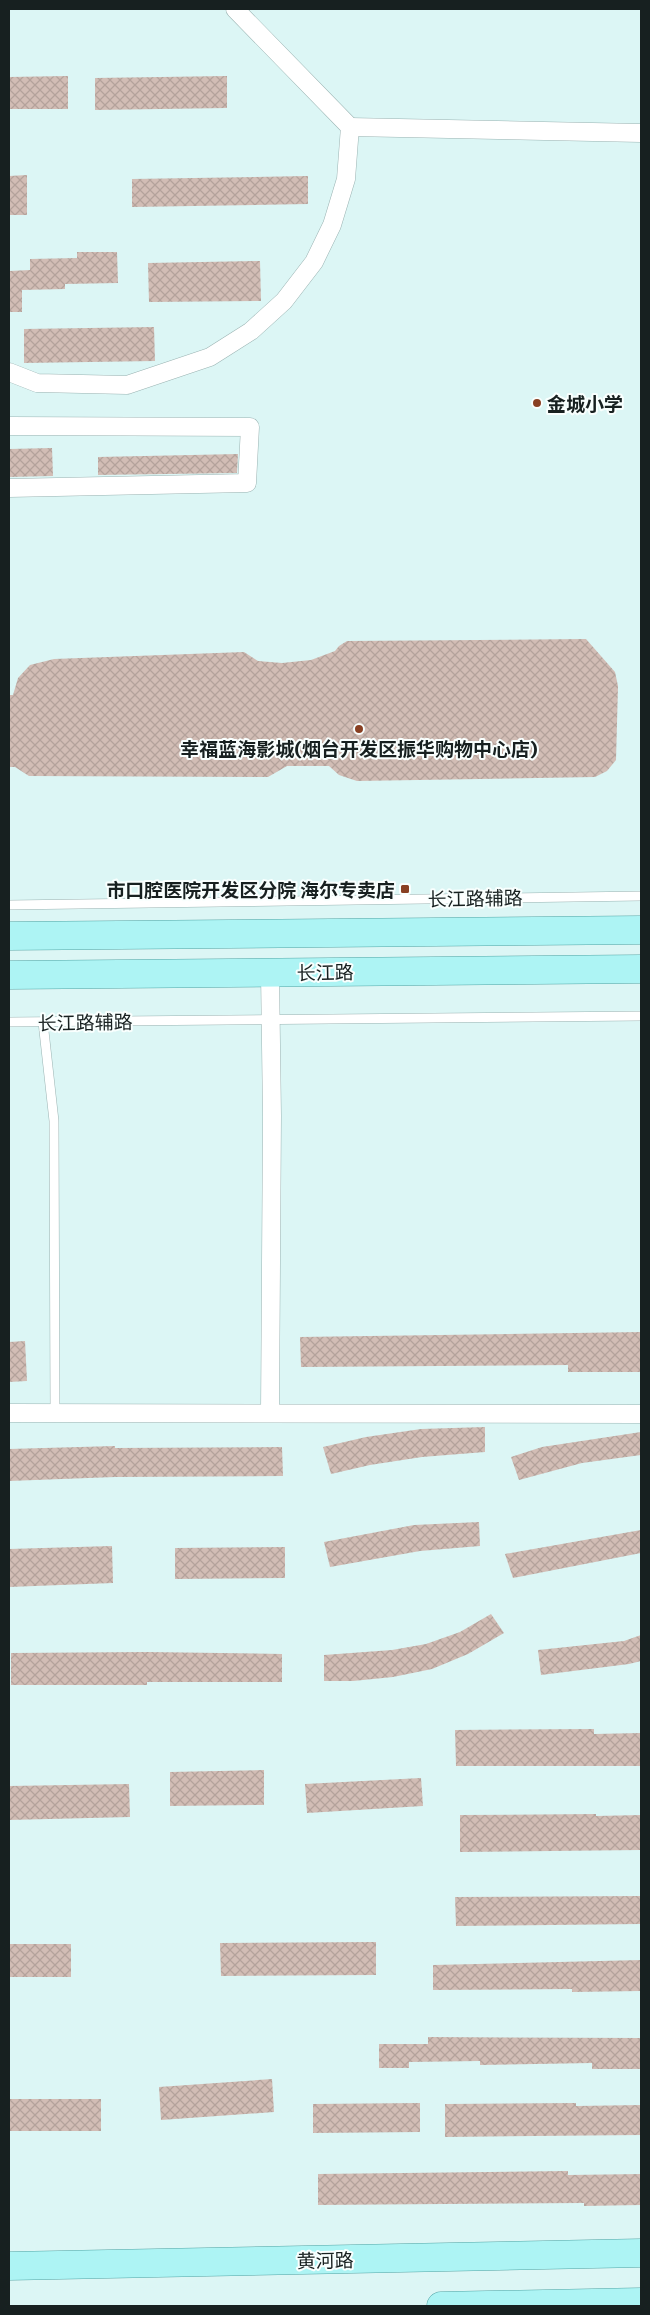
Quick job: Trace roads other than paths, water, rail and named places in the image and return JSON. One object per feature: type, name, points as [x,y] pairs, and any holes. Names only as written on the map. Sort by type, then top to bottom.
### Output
[{"type":"main road","name":"长江路","points":[[9,936],[641,930]]},
{"type":"main road","name":"长江路","points":[[9,975],[641,969]]},
{"type":"main road","name":"黄河路","points":[[9,2266],[641,2253]]},
{"type":"main road","points":[[441,2306],[641,2302]]},
{"type":"street","points":[[235,9],[350,127],[641,133]]},
{"type":"street","points":[[9,372],[37,383],[127,385],[210,357],[251,331],[284,301],[314,262],[332,225],[346,179],[350,127]]},
{"type":"street","points":[[9,426],[250,426],[247,484],[9,488]]},
{"type":"street","points":[[270,973],[270,1413]]},
{"type":"street","points":[[9,1413],[641,1414]]},
{"type":"lane","name":"长江路辅路","points":[[9,905],[641,896]]},
{"type":"lane","name":"长江路辅路","points":[[9,1022],[641,1016]]},
{"type":"lane","points":[[43,1022],[54,1121],[55,1413]]},
{"type":"place","name":"金城小学","points":[[537,403]]},
{"type":"place","name":"幸福蓝海影城(烟台开发区振华购物中心店)","points":[[359,729]]},
{"type":"place","name":"市口腔医院开发区分院 海尔专卖店","points":[[405,889]]}]
